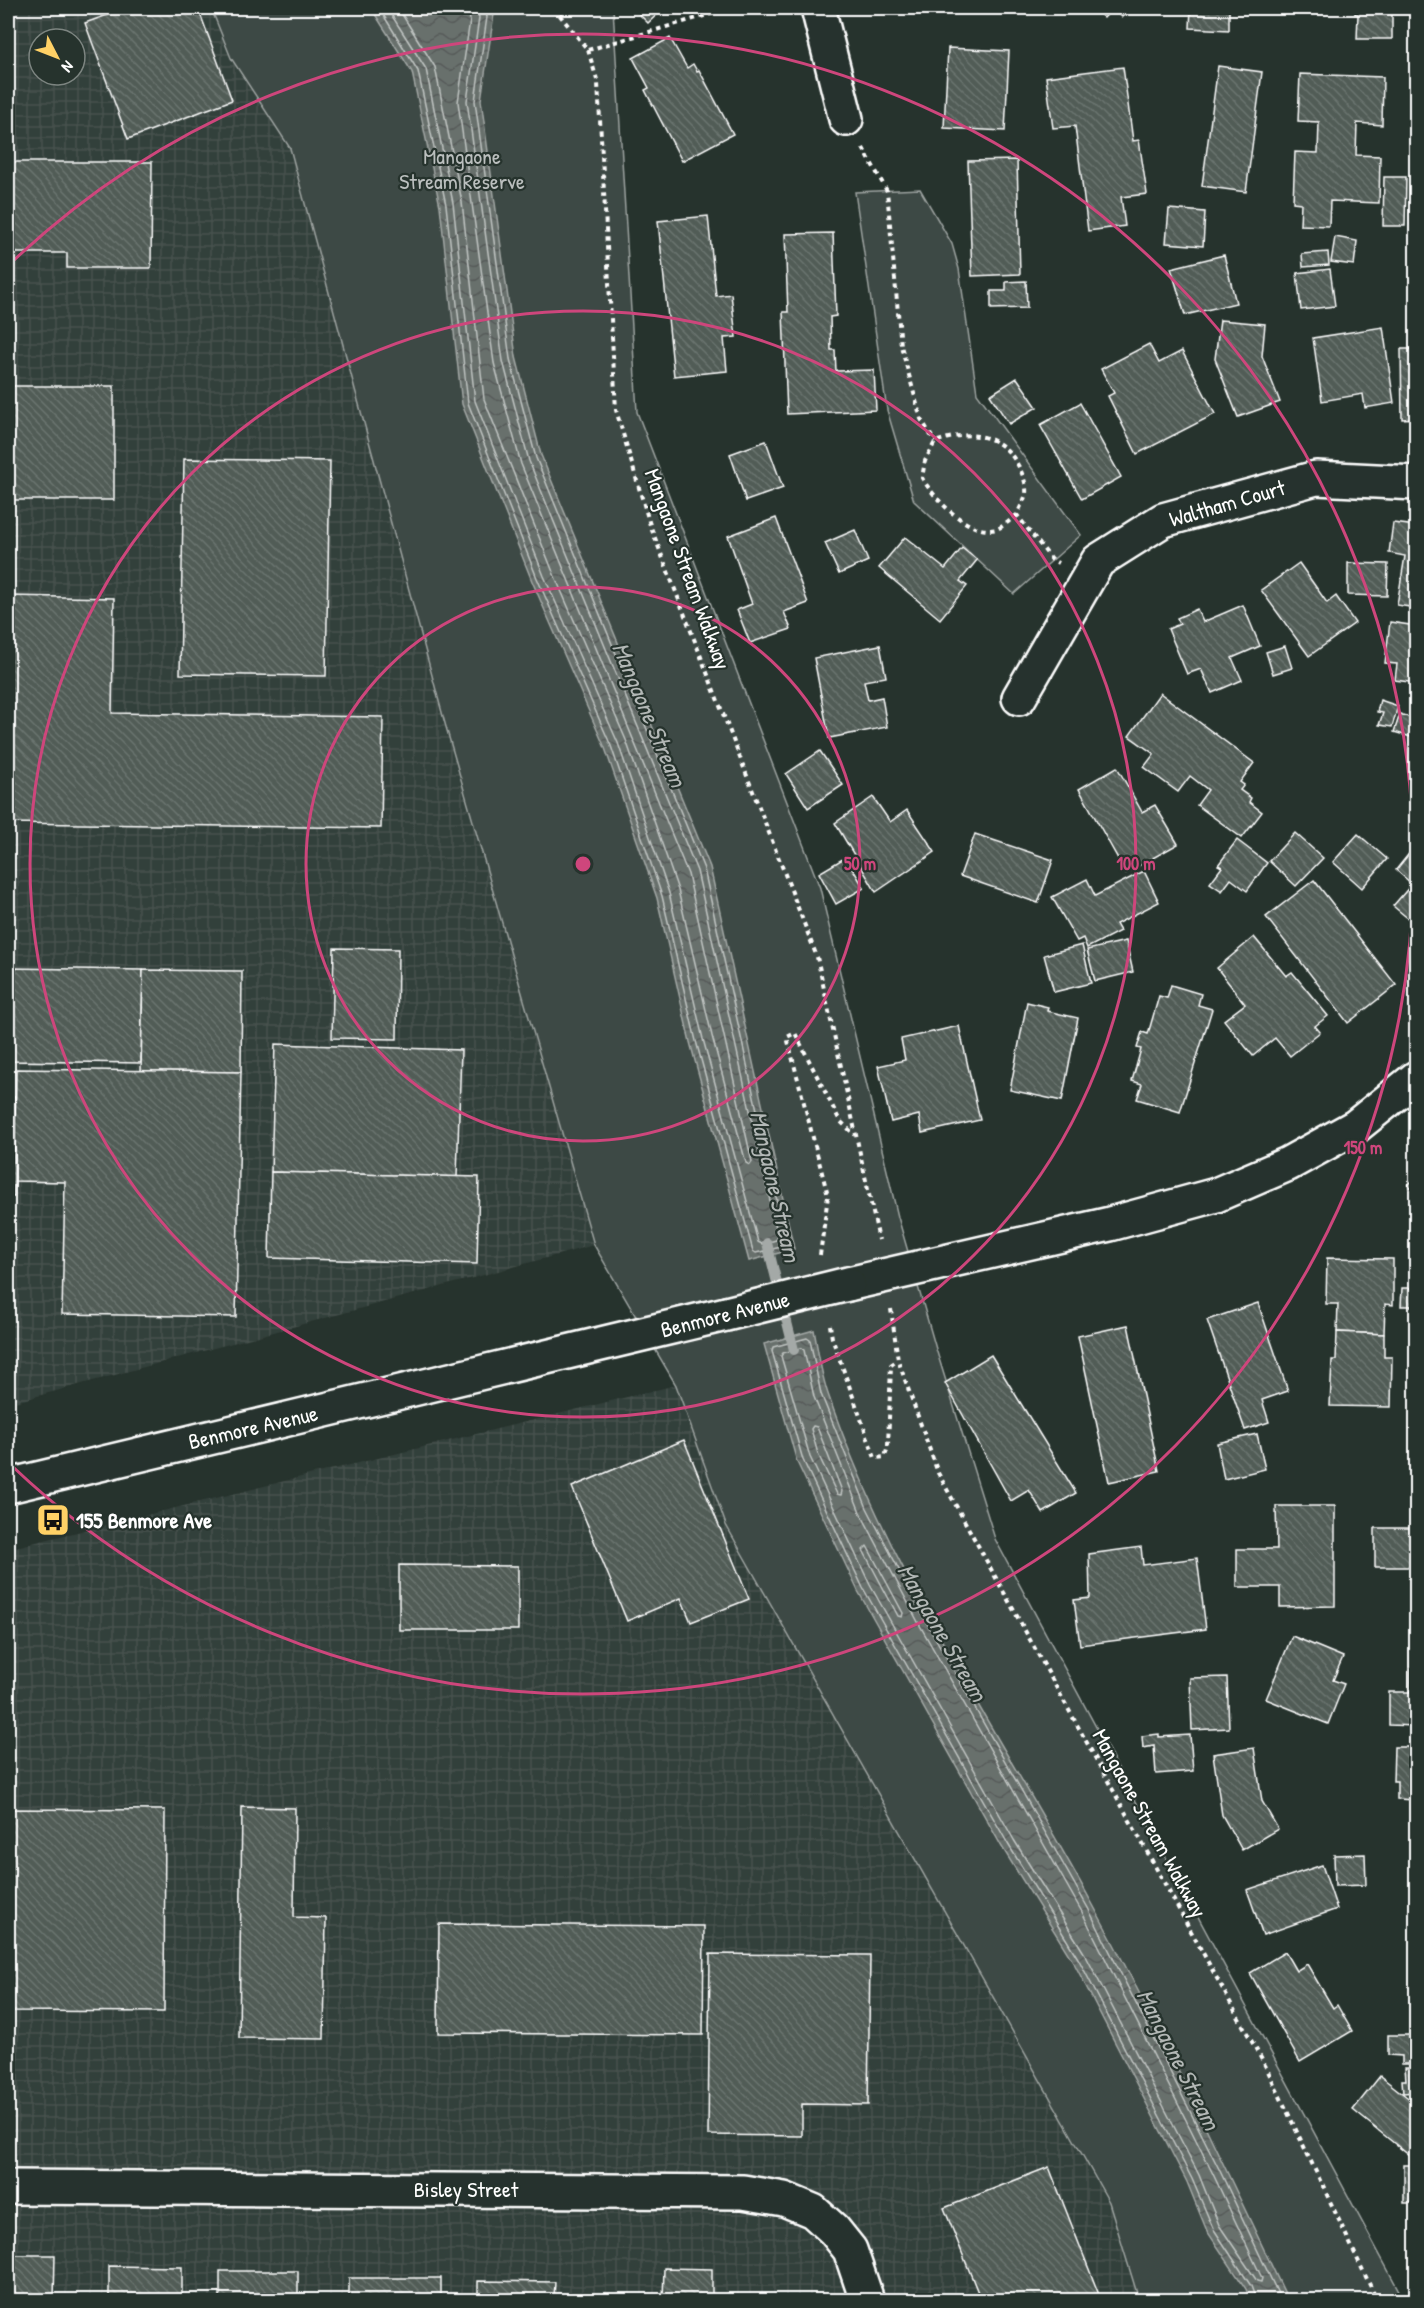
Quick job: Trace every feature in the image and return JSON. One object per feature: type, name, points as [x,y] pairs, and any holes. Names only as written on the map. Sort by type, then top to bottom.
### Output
[{"type":"street","points":[[818,8],[846,119]]},
{"type":"street","name":"Waltham Court","points":[[1019,699],[1098,561],[1163,520],[1316,478],[1416,483]]},
{"type":"street","name":"Benmore Avenue","points":[[8,1486],[848,1284],[1110,1224],[1216,1195],[1288,1164],[1355,1127],[1416,1078]]},
{"type":"street","name":"Bisley Street","points":[[8,2187],[743,2192],[784,2199],[813,2211],[834,2230],[850,2250],[867,2301]]},
{"type":"path","name":"Mangaone Stream Walkway","points":[[554,8],[588,50],[598,82],[616,410],[650,525],[817,957],[887,1276],[898,1360],[938,1473],[1267,2069],[1377,2301]]},
{"type":"path","points":[[588,50],[731,8]]},
{"type":"path","points":[[846,119],[887,191],[901,346],[921,419],[935,442]]},
{"type":"path","points":[[982,435],[1006,448],[1024,477],[1026,493],[1017,516],[996,529],[976,528],[953,514],[931,492],[922,478],[925,461],[935,442],[950,437],[982,435]]},
{"type":"path","points":[[1017,516],[1052,560],[1088,578]]},
{"type":"path","name":"Mangaone Stream Walkway","points":[[821,1260],[819,1251],[828,1196],[787,1037],[795,1033],[840,1121],[855,1136]]},
{"type":"path","name":"Mangaone Stream Walkway","points":[[830,1320],[832,1338],[875,1458],[885,1457],[888,1446],[891,1365],[898,1360]]},
{"type":"shaded area","points":[[8,8],[211,8],[231,58],[290,147],[444,720],[594,1245],[8,1404]]},
{"type":"shaded area","points":[[676,1385],[726,1525],[1109,2202],[1139,2300],[8,2300],[8,1549]]},
{"type":"green space","name":"Mangaone Stream Reserve","points":[[211,8],[613,8],[637,412],[820,888],[898,1217],[995,1539],[1404,2300],[1139,2300],[1109,2202],[726,1525],[676,1385],[594,1245],[444,720],[290,148],[231,58]]},
{"type":"green space","points":[[920,189],[952,244],[959,269],[977,393],[1081,535],[1014,594],[914,501],[887,410],[855,192]]},
{"type":"water","points":[[371,8],[489,8],[494,14],[481,100],[516,357],[541,455],[710,867],[794,1249],[749,1261],[690,1042],[657,898],[605,748],[532,581],[462,404],[440,206],[412,72]]},
{"type":"water","points":[[814,1330],[828,1394],[853,1461],[883,1527],[950,1655],[1119,1954],[1193,2101],[1288,2300],[1250,2300],[1246,2289],[1207,2231],[1187,2182],[1074,1963],[1002,1847],[858,1591],[797,1462],[764,1344]]},
{"type":"building","points":[[127,8],[198,8],[232,100],[128,139],[85,23]]},
{"type":"building","points":[[633,8],[664,8],[648,23]]},
{"type":"building","points":[[1093,8],[1113,8],[1104,18]]},
{"type":"building","points":[[1113,8],[1131,8],[1122,17]]},
{"type":"building","points":[[1191,8],[1229,8],[1229,30],[1190,28]]},
{"type":"building","points":[[1355,8],[1392,8],[1392,39],[1357,39],[1358,14],[1355,14]]},
{"type":"building","points":[[670,38],[687,68],[693,64],[697,71],[699,70],[733,134],[682,161],[645,90],[649,88],[633,58]]},
{"type":"building","points":[[948,48],[1009,51],[1005,131],[944,128]]},
{"type":"building","points":[[1218,66],[1262,72],[1246,192],[1202,186]]},
{"type":"building","points":[[1123,67],[1133,141],[1139,140],[1147,194],[1121,197],[1125,226],[1088,231],[1075,126],[1053,128],[1046,77]]},
{"type":"building","points":[[1300,74],[1383,77],[1382,125],[1357,123],[1356,155],[1380,156],[1379,203],[1330,201],[1329,226],[1300,225],[1301,203],[1293,202],[1295,152],[1318,153],[1319,122],[1298,121]]},
{"type":"building","points":[[1017,160],[1020,274],[972,276],[968,161]]},
{"type":"building","points":[[8,162],[152,162],[151,268],[67,268],[67,253],[8,253]]},
{"type":"building","points":[[1384,177],[1406,177],[1405,226],[1383,226]]},
{"type":"building","points":[[1412,188],[1416,188],[1416,225],[1411,225]]},
{"type":"building","points":[[1169,209],[1205,212],[1203,246],[1166,243]]},
{"type":"building","points":[[708,216],[716,296],[731,294],[736,337],[724,338],[727,371],[674,376],[658,221]]},
{"type":"building","points":[[833,233],[836,316],[830,317],[831,350],[835,350],[836,371],[874,370],[876,410],[787,414],[783,312],[788,312],[785,234]]},
{"type":"building","points":[[1335,237],[1357,241],[1354,265],[1331,262]]},
{"type":"building","points":[[1328,252],[1329,265],[1303,267],[1302,254]]},
{"type":"building","points":[[1224,255],[1236,303],[1185,315],[1171,268]]},
{"type":"building","points":[[1330,269],[1335,306],[1301,310],[1297,273]]},
{"type":"building","points":[[1026,281],[1027,308],[991,309],[991,291],[1006,291],[1006,282]]},
{"type":"building","points":[[1220,320],[1265,324],[1262,356],[1280,402],[1238,417],[1215,359]]},
{"type":"building","points":[[1383,327],[1394,403],[1365,408],[1363,394],[1322,401],[1313,338]]},
{"type":"building","points":[[1149,344],[1159,363],[1182,351],[1215,414],[1137,454],[1108,396],[1114,393],[1101,369]]},
{"type":"building","points":[[1401,349],[1416,349],[1416,418],[1402,419]]},
{"type":"building","points":[[1017,378],[1037,407],[1009,424],[990,395]]},
{"type":"building","points":[[12,386],[114,386],[114,500],[12,500]]},
{"type":"building","points":[[1080,403],[1121,477],[1082,499],[1040,425]]},
{"type":"building","points":[[766,441],[783,488],[746,501],[730,454]]},
{"type":"building","points":[[184,459],[330,461],[326,676],[180,674]]},
{"type":"building","points":[[776,518],[808,603],[784,612],[791,629],[750,643],[737,610],[752,604],[728,536]]},
{"type":"building","points":[[1393,523],[1416,526],[1412,548],[1416,549],[1416,608],[1397,605],[1405,556],[1389,553]]},
{"type":"building","points":[[855,530],[868,561],[839,574],[825,543]]},
{"type":"building","points":[[905,537],[945,569],[962,548],[977,560],[960,581],[967,586],[940,619],[879,568]]},
{"type":"building","points":[[1299,563],[1327,603],[1336,596],[1355,623],[1309,656],[1261,590]]},
{"type":"building","points":[[1348,563],[1388,564],[1387,596],[1348,595]]},
{"type":"building","points":[[10,596],[114,598],[112,713],[383,717],[381,828],[8,823]]},
{"type":"building","points":[[1243,605],[1260,646],[1232,658],[1242,680],[1212,693],[1201,669],[1187,674],[1168,629],[1180,624],[1177,618],[1197,609],[1203,622]]},
{"type":"building","points":[[1390,622],[1416,626],[1416,683],[1395,680],[1397,664],[1385,663]]},
{"type":"building","points":[[880,645],[886,677],[864,681],[868,700],[882,697],[887,727],[829,738],[814,658]]},
{"type":"building","points":[[1285,646],[1292,668],[1273,674],[1266,652]]},
{"type":"building","points":[[1160,693],[1254,763],[1240,782],[1244,785],[1240,790],[1251,798],[1249,802],[1262,812],[1242,838],[1197,805],[1208,790],[1190,776],[1178,792],[1144,767],[1154,754],[1129,736]]},
{"type":"building","points":[[1380,700],[1398,706],[1392,727],[1379,725],[1383,713],[1377,712]]},
{"type":"building","points":[[1400,714],[1416,720],[1411,737],[1394,732]]},
{"type":"building","points":[[820,751],[843,785],[808,808],[786,774]]},
{"type":"building","points":[[1117,767],[1142,812],[1155,805],[1178,844],[1126,873],[1079,789]]},
{"type":"building","points":[[873,797],[890,822],[907,810],[935,852],[876,892],[835,823]]},
{"type":"building","points":[[1295,833],[1323,858],[1296,886],[1269,861]]},
{"type":"building","points":[[975,834],[1053,860],[1038,903],[960,876]]},
{"type":"building","points":[[1358,834],[1387,859],[1362,888],[1333,862]]},
{"type":"building","points":[[1237,840],[1267,863],[1247,891],[1231,879],[1222,891],[1210,883],[1222,867],[1218,865]]},
{"type":"building","points":[[1416,845],[1416,925],[1393,906],[1412,884],[1396,870]]},
{"type":"building","points":[[846,857],[864,888],[836,904],[819,873]]},
{"type":"building","points":[[1144,871],[1159,902],[1116,924],[1120,931],[1087,948],[1083,938],[1077,941],[1052,897],[1087,879],[1095,896]]},
{"type":"building","points":[[1314,880],[1396,985],[1348,1023],[1266,917]]},
{"type":"building","points":[[1254,937],[1286,976],[1292,972],[1328,1016],[1315,1026],[1320,1032],[1290,1056],[1275,1038],[1253,1056],[1224,1020],[1245,1004],[1217,968]]},
{"type":"building","points":[[1126,941],[1133,972],[1095,981],[1087,950]]},
{"type":"building","points":[[1082,945],[1091,983],[1054,992],[1044,955]]},
{"type":"building","points":[[334,948],[398,949],[397,1039],[332,1038]]},
{"type":"building","points":[[8,968],[143,970],[141,1063],[8,1061]]},
{"type":"building","points":[[143,970],[242,971],[241,1072],[141,1071]]},
{"type":"building","points":[[1171,985],[1201,994],[1198,1005],[1212,1009],[1180,1112],[1137,1099],[1142,1084],[1132,1081],[1141,1049],[1137,1048],[1142,1032],[1148,1034],[1159,996],[1167,998]]},
{"type":"building","points":[[1027,1002],[1048,1007],[1047,1011],[1078,1018],[1062,1101],[1010,1090]]},
{"type":"building","points":[[959,1026],[980,1120],[922,1133],[919,1115],[891,1122],[878,1066],[905,1060],[901,1039]]},
{"type":"building","points":[[275,1044],[461,1050],[457,1177],[271,1172]]},
{"type":"building","points":[[16,1069],[241,1072],[236,1317],[62,1314],[65,1182],[14,1181]]},
{"type":"building","points":[[8,1097],[15,1097],[14,1197],[8,1197]]},
{"type":"building","points":[[271,1172],[479,1177],[477,1264],[269,1258]]},
{"type":"building","points":[[1416,1177],[1416,1194],[1408,1185]]},
{"type":"building","points":[[1416,1232],[1416,1306],[1401,1306],[1402,1288],[1414,1288]]},
{"type":"building","points":[[8,1236],[11,1236],[9,1344],[8,1344]]},
{"type":"building","points":[[1327,1258],[1393,1259],[1393,1305],[1385,1304],[1384,1334],[1337,1332],[1338,1304],[1326,1304]]},
{"type":"building","points":[[1258,1303],[1288,1391],[1262,1400],[1269,1422],[1245,1430],[1207,1320]]},
{"type":"building","points":[[1128,1325],[1159,1471],[1109,1482],[1078,1336]]},
{"type":"building","points":[[1337,1332],[1384,1334],[1384,1357],[1392,1357],[1391,1407],[1330,1406],[1332,1360],[1336,1360]]},
{"type":"building","points":[[991,1355],[1076,1493],[1043,1513],[1029,1490],[1011,1501],[945,1383]]},
{"type":"building","points":[[1257,1434],[1265,1469],[1224,1479],[1217,1443]]},
{"type":"building","points":[[684,1440],[749,1599],[691,1622],[681,1598],[627,1621],[572,1487]]},
{"type":"building","points":[[1276,1506],[1335,1506],[1335,1606],[1280,1607],[1280,1587],[1237,1587],[1237,1549],[1277,1549]]},
{"type":"building","points":[[1375,1528],[1410,1528],[1410,1567],[1375,1567]]},
{"type":"building","points":[[1141,1547],[1143,1565],[1197,1558],[1206,1629],[1080,1645],[1074,1600],[1090,1598],[1089,1554]]},
{"type":"building","points":[[399,1565],[518,1566],[518,1630],[399,1630]]},
{"type":"building","points":[[1292,1636],[1343,1657],[1333,1680],[1344,1684],[1328,1724],[1266,1699]]},
{"type":"building","points":[[1411,1649],[1416,1649],[1416,1726],[1389,1725],[1389,1692],[1410,1692]]},
{"type":"building","points":[[1227,1677],[1229,1728],[1192,1730],[1190,1678]]},
{"type":"building","points":[[1159,1734],[1159,1737],[1190,1735],[1193,1771],[1156,1774],[1154,1746],[1143,1748],[1142,1736]]},
{"type":"building","points":[[1394,1747],[1416,1747],[1416,1800],[1397,1799],[1397,1781],[1393,1781]]},
{"type":"building","points":[[1254,1748],[1262,1801],[1278,1829],[1242,1850],[1222,1815],[1213,1754]]},
{"type":"building","points":[[242,1807],[295,1808],[294,1917],[326,1918],[324,2039],[239,2038]]},
{"type":"building","points":[[8,1809],[165,1810],[164,2012],[8,2011]]},
{"type":"building","points":[[1365,1854],[1366,1885],[1335,1886],[1334,1855]]},
{"type":"building","points":[[1322,1865],[1337,1909],[1263,1935],[1247,1890]]},
{"type":"building","points":[[439,1924],[704,1926],[703,2035],[438,2033]]},
{"type":"building","points":[[1285,1952],[1296,1971],[1307,1964],[1333,2008],[1337,2005],[1352,2031],[1300,2062],[1250,1973]]},
{"type":"building","points":[[710,1954],[870,1955],[868,2105],[802,2104],[802,2136],[708,2135]]},
{"type":"building","points":[[1388,2035],[1416,2035],[1416,2064],[1402,2064],[1402,2056],[1388,2055]]},
{"type":"building","points":[[1405,2068],[1416,2068],[1416,2092],[1403,2093],[1402,2080],[1406,2080]]},
{"type":"building","points":[[1380,2076],[1416,2104],[1416,2156],[1410,2156],[1353,2110]]},
{"type":"building","points":[[1404,2165],[1416,2165],[1416,2203],[1404,2203]]},
{"type":"building","points":[[1049,2167],[1101,2300],[981,2300],[944,2208]]},
{"type":"building","points":[[8,2255],[55,2255],[54,2300],[8,2300]]},
{"type":"building","points":[[109,2266],[182,2267],[182,2300],[109,2300]]},
{"type":"building","points":[[664,2268],[712,2269],[712,2300],[663,2300]]},
{"type":"building","points":[[220,2271],[298,2271],[298,2300],[220,2300]]},
{"type":"building","points":[[349,2278],[441,2278],[441,2300],[349,2300]]},
{"type":"building","points":[[478,2281],[555,2282],[554,2300],[478,2300]]},
{"type":"building","points":[[554,2294],[629,2296],[629,2300],[554,2300]]},
{"type":"waterway","name":"Mangaone Stream","points":[[767,1243],[794,1350]]},
{"type":"place","name":"155 Benmore Ave","points":[[53,1520]]}]
